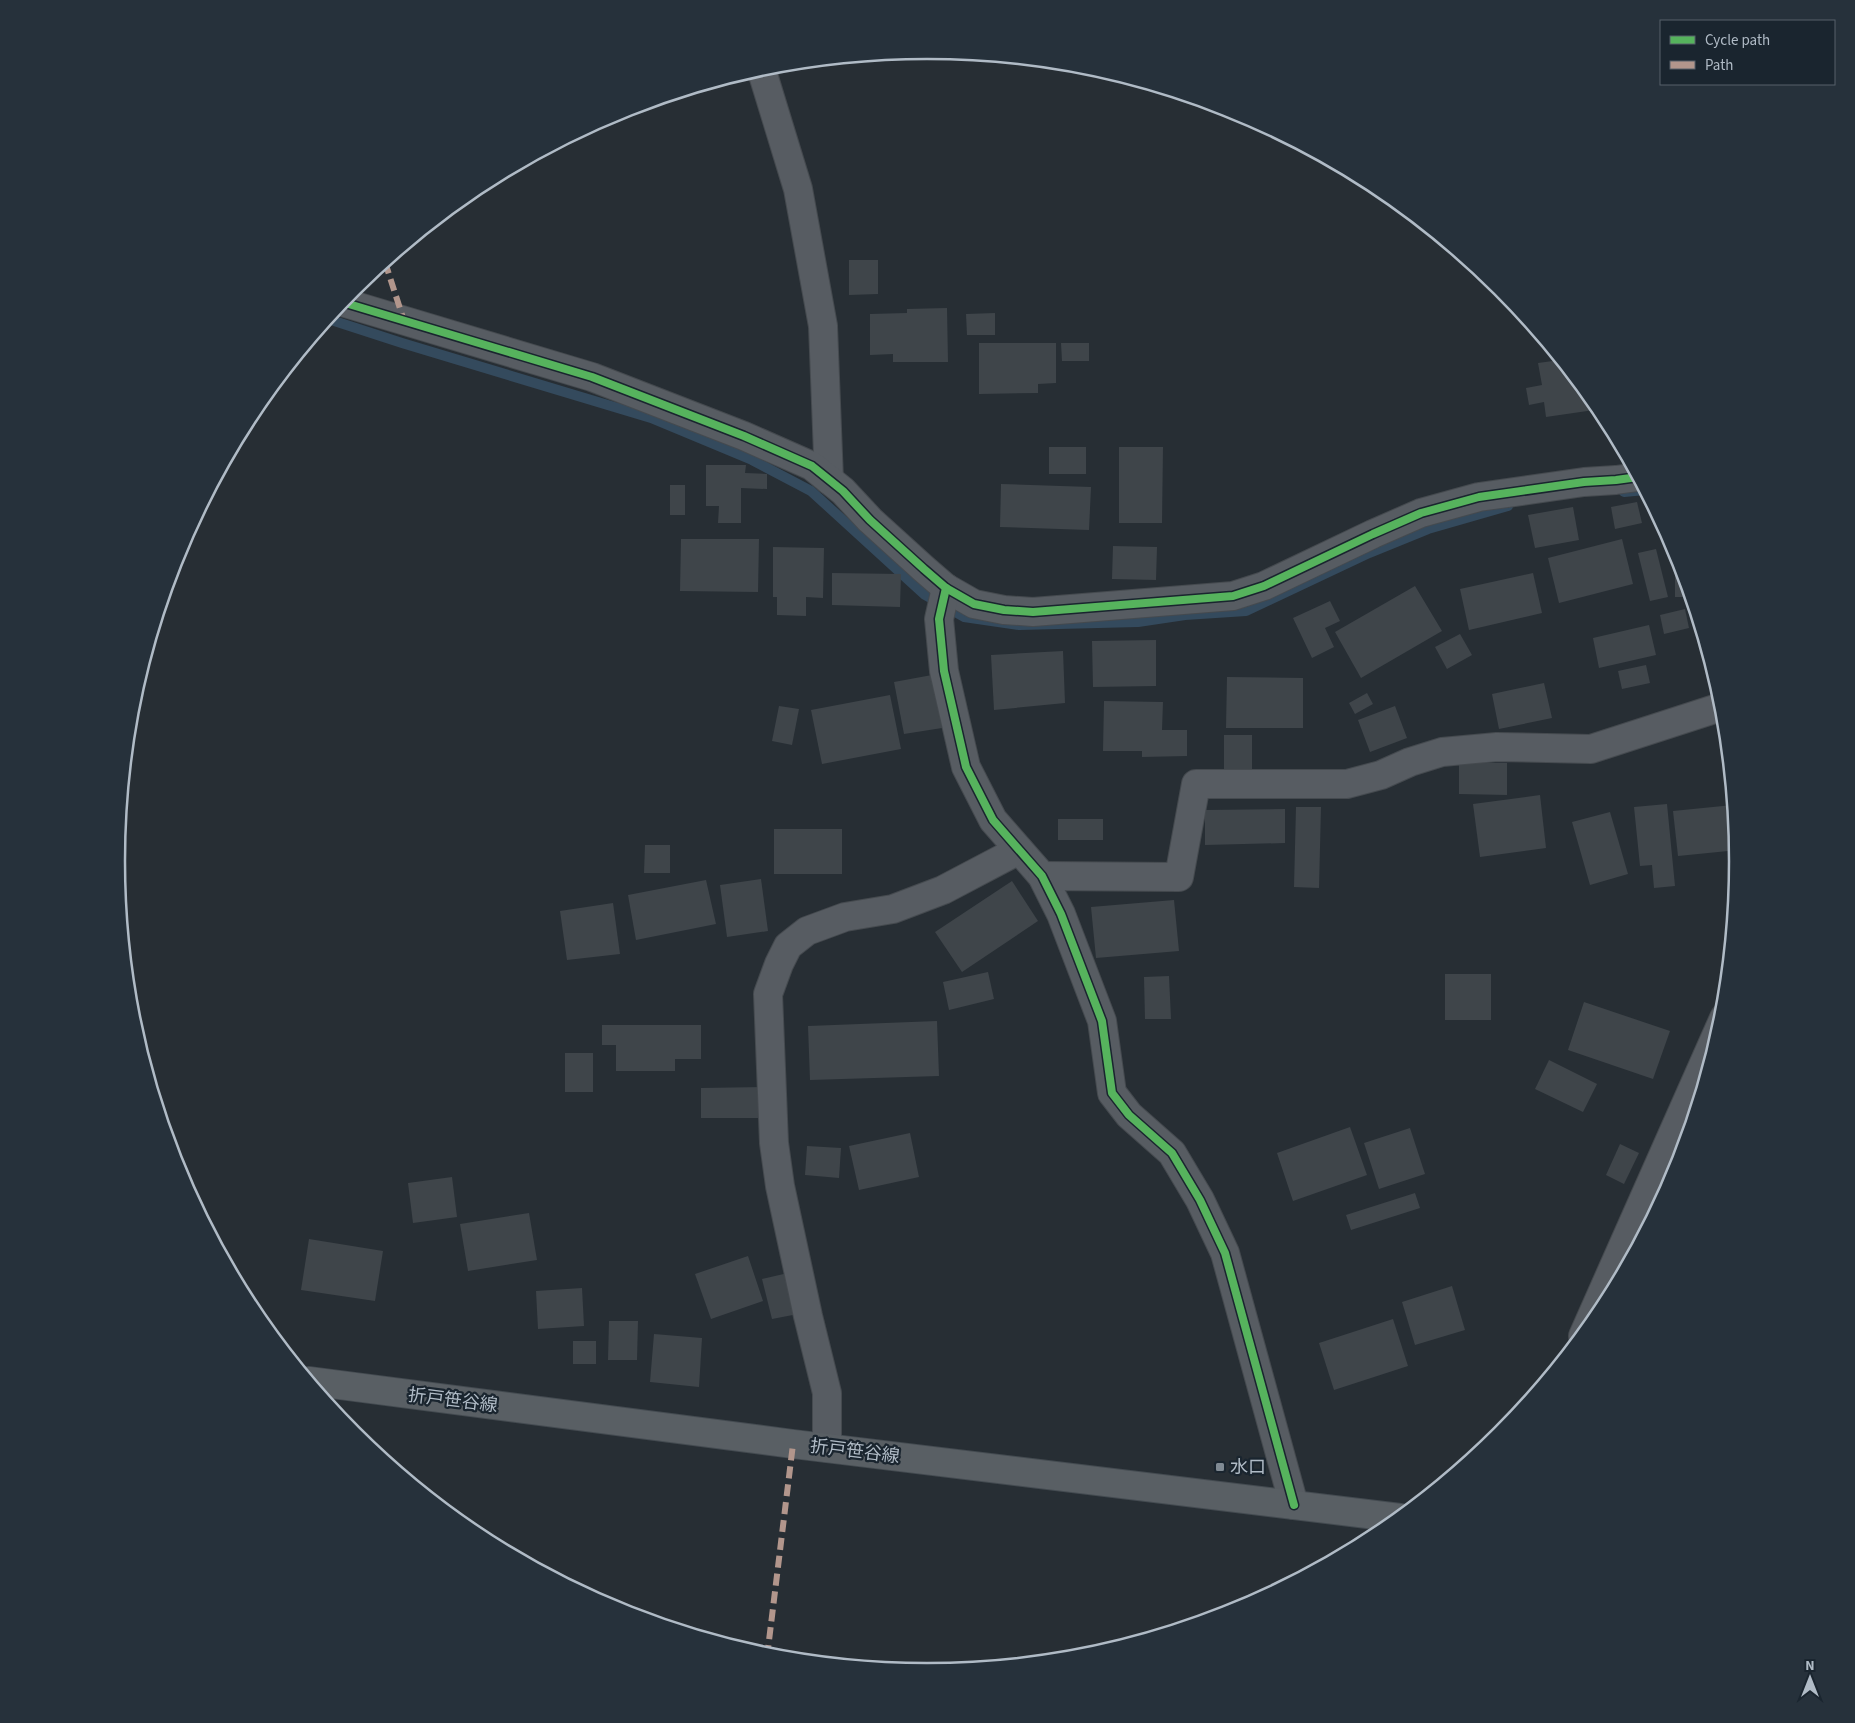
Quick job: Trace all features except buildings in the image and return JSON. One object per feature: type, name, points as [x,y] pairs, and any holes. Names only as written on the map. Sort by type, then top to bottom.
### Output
[{"type":"main road","name":"折戸笹谷線","points":[[317,1382],[827,1448],[1390,1517]]},
{"type":"street","points":[[763,76],[798,188],[823,326],[829,480]]},
{"type":"street","points":[[350,304],[592,377],[744,436],[812,466],[843,491],[870,520],[924,569],[943,601],[944,671],[966,767],[993,820],[1042,876],[1061,914],[1102,1021],[1112,1093],[1129,1115],[1172,1152],[1200,1200],[1225,1254],[1294,1505]]},
{"type":"street","points":[[943,601],[974,604],[1004,610],[1033,612],[1233,596],[1264,586],[1421,513],[1479,497],[1584,482],[1632,478]]},
{"type":"street","points":[[1042,876],[1179,877],[1196,784],[1347,784],[1381,775],[1410,762],[1442,752],[1497,747],[1591,749],[1716,709]]},
{"type":"street","points":[[827,1448],[827,1393],[792,1242],[776,1160],[768,994],[788,946],[806,931],[845,917],[892,909],[943,890],[1019,850]]},
{"type":"street","points":[[1598,1303],[1705,1061]]},
{"type":"waterway","points":[[334,321],[651,418],[752,460],[811,491],[925,595],[964,617],[1019,625],[1138,622],[1185,615],[1246,611],[1369,553],[1428,529],[1508,506]]},
{"type":"waterway","points":[[1624,492],[1639,491]]},
{"type":"marked path","points":[[387,268],[404,321]]},
{"type":"marked path","points":[[768,1648],[793,1444]]},
{"type":"cycle path","points":[[350,304],[592,377],[744,436],[812,466],[843,491],[870,520],[946,588],[974,604],[1004,610],[1033,612],[1233,596],[1264,586],[1421,513],[1479,497],[1584,482],[1632,478]]},
{"type":"cycle path","points":[[946,588],[939,619],[944,671],[966,767],[993,820],[1042,876],[1061,914],[1102,1021],[1112,1093],[1129,1115],[1172,1153],[1200,1200],[1225,1253],[1294,1505]]},
{"type":"place","name":"水口","points":[[1220,1467]]}]
